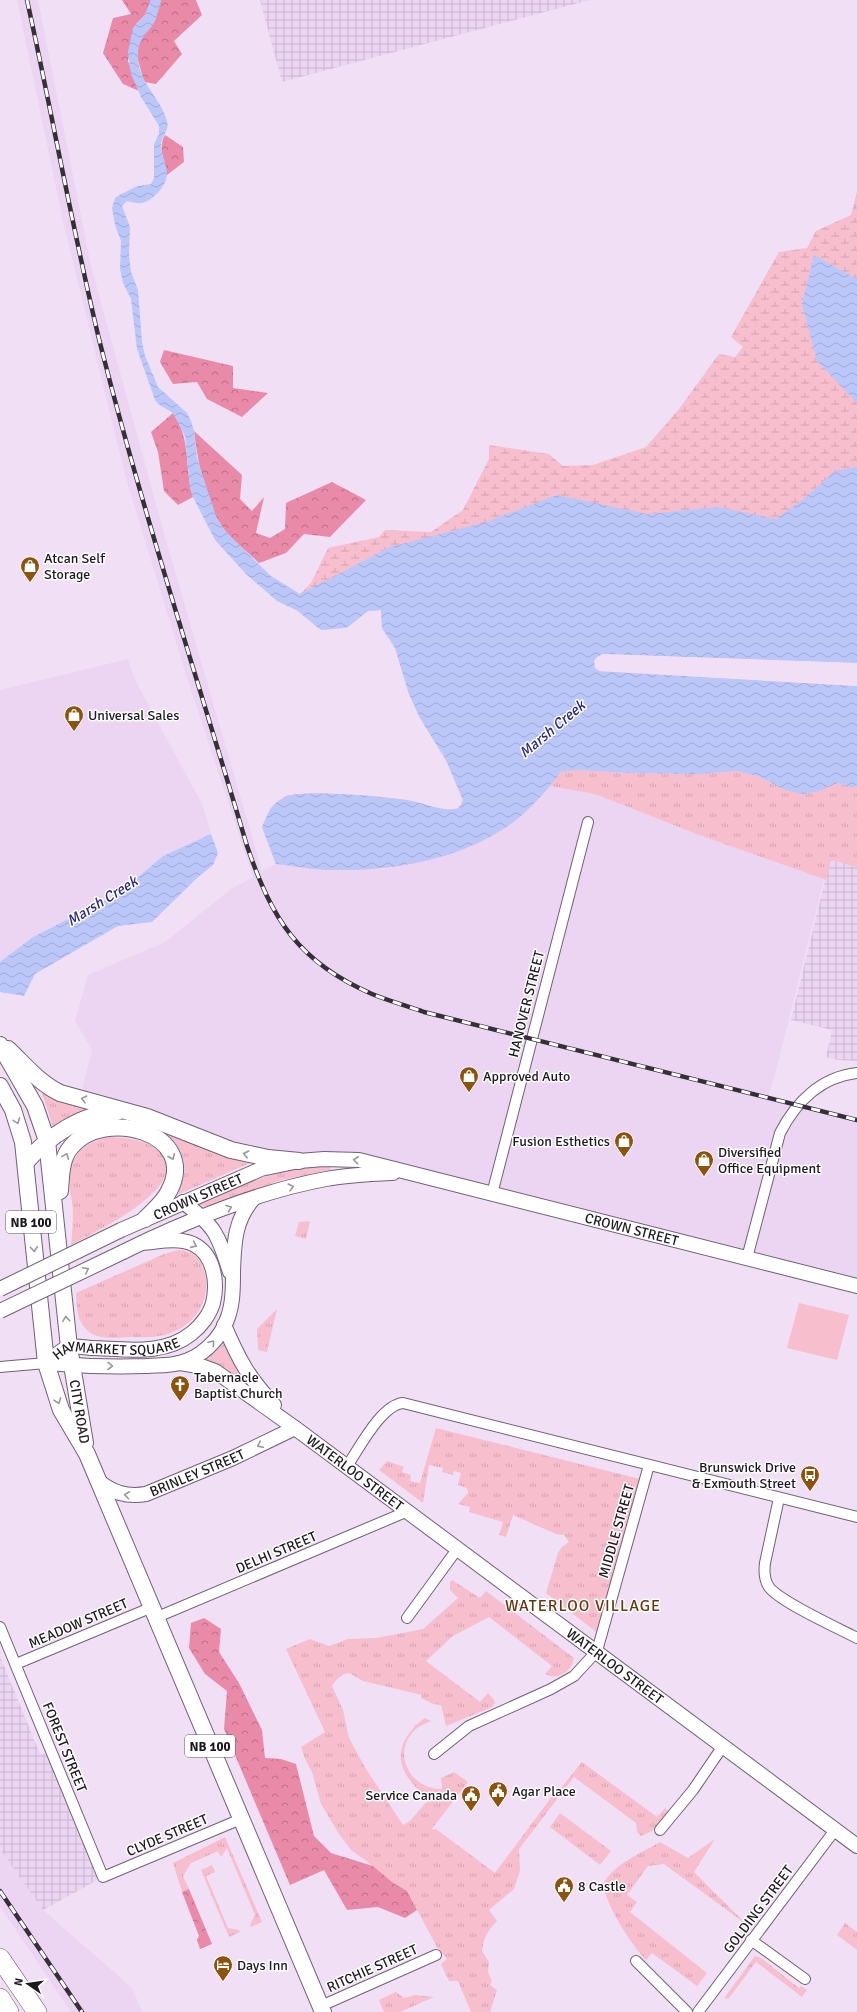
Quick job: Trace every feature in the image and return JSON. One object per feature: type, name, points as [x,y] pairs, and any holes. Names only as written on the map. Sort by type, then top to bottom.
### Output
[{"type":"highway","points":[[0,1958],[37,2012]]},
{"type":"highway","points":[[0,1998],[10,2012]]},
{"type":"main road","points":[[0,1043],[48,1088],[60,1093],[130,1111],[167,1123],[231,1150],[268,1158],[299,1161]]},
{"type":"main road","name":"CITY ROAD","points":[[0,1043],[35,1106],[47,1141],[68,1347],[87,1454]]},
{"type":"main road","name":"CITY ROAD","points":[[0,1086],[19,1123],[26,1162],[46,1363],[61,1410],[87,1454]]},
{"type":"main road","points":[[26,1162],[47,1141],[92,1115],[106,1112],[130,1111]]},
{"type":"main road","points":[[57,1236],[61,1175],[63,1164],[70,1148],[80,1138],[93,1131],[108,1128],[140,1130],[155,1136],[174,1156],[176,1168],[174,1181],[169,1192],[161,1204],[145,1219]]},
{"type":"main road","name":"CROWN STREET","points":[[0,1289],[121,1230],[261,1169],[299,1161],[324,1159],[359,1160],[857,1286]]},
{"type":"main road","name":"CROWN STREET","points":[[0,1311],[142,1243],[277,1190],[350,1175],[408,1172]]},
{"type":"main road","name":"HAYMARKET SQUARE","points":[[46,1363],[122,1367],[180,1363],[203,1353],[213,1343],[228,1318],[231,1304],[237,1227],[247,1205],[254,1198]]},
{"type":"main road","points":[[183,1202],[204,1218],[216,1233],[233,1282]]},
{"type":"main road","name":"HAYMARKET SQUARE","points":[[46,1363],[68,1347],[163,1348],[179,1342],[193,1332],[204,1319],[213,1303],[213,1270],[208,1256],[200,1248],[178,1240],[142,1243]]},
{"type":"main road","points":[[224,1325],[250,1378],[295,1428]]},
{"type":"main road","points":[[180,1363],[204,1367],[215,1371],[295,1428]]},
{"type":"main road","name":"WATERLOO STREET","points":[[295,1428],[597,1651],[857,1846]]},
{"type":"main road","name":"BRINLEY STREET","points":[[97,1480],[116,1493],[134,1496],[146,1494],[233,1458],[295,1428]]},
{"type":"main road","name":"NB 100","points":[[87,1454],[153,1613],[322,2009]]},
{"type":"street","name":"HANOVER STREET","points":[[492,1194],[588,822]]},
{"type":"street","points":[[748,1258],[780,1133],[787,1119],[796,1105],[825,1082],[837,1077],[857,1073]]},
{"type":"street","points":[[0,1367],[46,1363]]},
{"type":"street","points":[[347,1466],[383,1413],[392,1406],[403,1403],[857,1517]]},
{"type":"street","name":"MIDDLE STREET","points":[[597,1651],[649,1465]]},
{"type":"street","points":[[779,1498],[764,1563],[766,1583],[780,1597],[857,1638]]},
{"type":"street","name":"DELHI STREET","points":[[153,1613],[408,1511]]},
{"type":"street","points":[[407,1618],[458,1548]]},
{"type":"street","name":"MEADOW STREET","points":[[16,1664],[153,1613]]},
{"type":"street","name":"FOREST STREET","points":[[0,1627],[103,1877]]},
{"type":"street","points":[[434,1754],[469,1726],[551,1689],[574,1676],[597,1651]]},
{"type":"street","points":[[660,1830],[693,1790],[723,1746]]},
{"type":"street","name":"CLYDE STREET","points":[[103,1877],[241,1819]]},
{"type":"street","name":"GOLDING STREET","points":[[701,2008],[835,1830]]},
{"type":"street","points":[[751,1940],[805,1979]]},
{"type":"street","name":"RITCHIE STREET","points":[[322,2009],[436,1955]]},
{"type":"street","points":[[636,1960],[687,2012]]},
{"type":"shaded area","points":[[17,0],[38,0],[91,266],[165,537],[262,871],[276,864],[332,870],[384,869],[444,856],[475,844],[500,831],[534,803],[550,786],[595,794],[699,835],[824,879],[768,1098],[857,1120],[857,1286],[359,1160],[267,1158],[80,1098],[92,1050],[75,1021],[88,975],[165,942],[231,889],[253,877],[186,675],[125,475],[63,221]]},
{"type":"shaded area","points":[[260,0],[590,0],[282,82]]},
{"type":"shaded area","points":[[128,659],[135,680],[203,806],[211,834],[163,856],[119,893],[33,937],[0,962],[0,690]]},
{"type":"shaded area","points":[[830,860],[857,867],[857,1061],[838,1060],[826,1057],[832,1030],[791,1020]]},
{"type":"shaded area","points":[[0,1656],[40,1754],[52,1753],[103,1877],[43,1910],[0,1849]]},
{"type":"shaded area","points":[[0,1849],[43,1910],[131,1987],[143,2012],[71,2012],[0,1906]]},
{"type":"green space","points":[[122,0],[151,0],[145,15],[136,24],[128,61],[139,91],[123,84],[103,53],[113,18],[131,14]]},
{"type":"green space","points":[[161,0],[196,0],[202,15],[174,41],[182,54],[156,84],[144,82],[137,56],[139,44],[143,35],[155,20]]},
{"type":"green space","points":[[165,135],[183,147],[184,162],[167,175],[162,149]]},
{"type":"green space","points":[[857,192],[857,663],[603,654],[597,657],[595,667],[599,671],[857,686],[857,785],[853,788],[838,783],[819,791],[803,794],[785,790],[760,777],[737,771],[699,774],[629,773],[576,770],[561,772],[548,789],[509,825],[481,841],[441,857],[398,866],[355,870],[319,869],[276,864],[262,827],[272,806],[285,797],[309,794],[370,796],[405,800],[449,810],[460,807],[463,800],[446,760],[420,718],[409,694],[395,648],[382,628],[381,610],[368,611],[349,626],[324,630],[318,628],[298,611],[300,594],[311,583],[328,548],[379,537],[385,530],[431,532],[463,510],[489,459],[489,445],[549,454],[563,466],[593,465],[646,447],[679,409],[719,354],[735,357],[743,347],[731,337],[779,252],[807,248],[816,231],[851,215]]},
{"type":"green space","points":[[164,350],[233,366],[233,388],[268,393],[242,417],[207,399],[197,382],[173,384],[160,362]]},
{"type":"green space","points":[[173,413],[183,434],[190,486],[193,497],[178,505],[164,491],[158,452],[151,432]]},
{"type":"green space","points":[[194,431],[242,475],[240,499],[252,511],[264,497],[256,533],[270,538],[285,529],[286,503],[332,482],[366,500],[330,537],[304,534],[286,553],[259,563],[227,533],[220,523],[208,499],[198,457]]},
{"type":"green space","points":[[576,770],[629,773],[699,774],[737,771],[760,777],[785,790],[819,791],[838,783],[853,788],[857,785],[857,867],[831,860],[826,881],[699,835],[595,794],[550,786],[561,772]]},
{"type":"green space","points":[[42,1093],[88,1109],[53,1127]]},
{"type":"green space","points":[[160,1130],[250,1163],[179,1194],[184,1172],[183,1158],[177,1145]]},
{"type":"green space","points":[[111,1137],[138,1141],[157,1149],[162,1154],[167,1167],[163,1181],[151,1195],[135,1208],[117,1220],[71,1245],[73,1211],[69,1180],[72,1163],[81,1150],[87,1145],[94,1141]]},
{"type":"green space","points":[[329,1165],[331,1168],[329,1170],[281,1180],[209,1207],[199,1205],[199,1203],[215,1196],[262,1178],[294,1170]]},
{"type":"green space","points":[[310,1221],[306,1239],[295,1236],[299,1222]]},
{"type":"green space","points":[[178,1250],[194,1254],[203,1268],[206,1279],[204,1301],[193,1319],[185,1326],[160,1336],[112,1338],[101,1337],[91,1333],[83,1326],[78,1313],[76,1293],[164,1254]]},
{"type":"green space","points":[[799,1303],[849,1315],[837,1360],[787,1348]]},
{"type":"green space","points":[[277,1309],[267,1352],[258,1350],[257,1329]]},
{"type":"green space","points":[[225,1343],[281,1413],[203,1361]]},
{"type":"green space","points":[[436,1428],[640,1479],[599,1634],[546,1593],[558,1553],[562,1547],[569,1542],[564,1535],[556,1534],[513,1515],[506,1537],[499,1535],[503,1522],[469,1512],[470,1507],[458,1504],[468,1493],[467,1488],[458,1485],[461,1473],[454,1471],[453,1475],[442,1472],[443,1468],[429,1465],[423,1503],[379,1470],[387,1461],[404,1467],[402,1472],[411,1475],[410,1481],[420,1483]]},
{"type":"green space","points":[[452,1580],[480,1598],[486,1591],[574,1659],[570,1668],[563,1674],[559,1676],[550,1676],[545,1674],[552,1666],[489,1617],[453,1636],[426,1661],[480,1702],[488,1693],[495,1703],[492,1707],[446,1726],[441,1705],[433,1704],[421,1698],[422,1695],[363,1681],[349,1673],[344,1674],[336,1680],[332,1686],[343,1710],[349,1738],[366,1769],[403,1825],[410,1821],[428,1800],[415,1787],[405,1773],[401,1758],[405,1740],[411,1730],[425,1718],[431,1721],[416,1729],[412,1733],[406,1742],[404,1752],[405,1762],[414,1778],[422,1784],[432,1788],[442,1789],[441,1778],[454,1772],[468,1782],[431,1830],[436,1829],[495,1873],[559,1787],[561,1788],[582,1762],[657,1817],[665,1808],[668,1811],[652,1831],[641,1836],[637,1832],[636,1823],[574,1777],[519,1849],[520,1870],[514,1889],[489,1910],[497,1921],[487,1934],[482,1951],[489,1962],[488,1972],[492,1981],[490,1985],[497,1990],[490,2012],[471,2012],[458,1981],[449,1981],[441,1964],[447,1959],[437,1947],[407,1891],[392,1882],[351,1850],[339,1834],[321,1804],[312,1772],[301,1747],[325,1732],[286,1649],[310,1639],[329,1646],[348,1639],[376,1638],[423,1629],[458,1598],[450,1590],[450,1582]]},
{"type":"green space","points":[[204,1618],[221,1629],[219,1652],[239,1683],[262,1730],[265,1758],[281,1759],[296,1764],[314,1836],[331,1853],[373,1866],[392,1882],[407,1891],[417,1910],[405,1918],[378,1907],[347,1910],[324,1870],[290,1885],[224,1729],[227,1691],[205,1674],[189,1648],[191,1623]]},
{"type":"green space","points":[[560,1813],[611,1851],[600,1865],[550,1827]]},
{"type":"green space","points":[[225,1837],[262,1922],[251,1927],[250,1925],[255,1915],[227,1848],[221,1857],[218,1851],[191,1863],[183,1876],[189,1889],[182,1892],[173,1863]]},
{"type":"green space","points":[[715,1839],[694,1872],[746,1924],[664,1864],[648,1866],[627,1895],[637,1902],[630,1912],[707,1973],[697,1986],[652,1953],[646,1960],[633,1944],[614,1914],[605,1893],[603,1884],[614,1870],[636,1855],[660,1842],[688,1858]]},
{"type":"green space","points":[[212,1865],[215,1872],[206,1876],[228,1928],[239,1930],[240,1932],[229,1937],[201,1870]]},
{"type":"green space","points":[[189,1889],[212,1944],[200,1949],[197,1940],[199,1936],[182,1892]]},
{"type":"green space","points":[[845,1923],[857,1932],[857,1950],[837,1935]]},
{"type":"green space","points":[[755,1956],[761,1958],[799,1988],[801,1986],[807,1990],[802,1997],[756,1962],[729,1998],[726,1999],[725,1997]]},
{"type":"green space","points":[[396,1992],[404,1998],[415,1995],[434,1997],[400,2012],[384,2012],[379,2000]]},
{"type":"water","name":"Marsh Creek","points":[[151,0],[161,0],[155,21],[140,44],[138,55],[141,73],[160,104],[168,125],[161,143],[167,174],[165,183],[159,192],[151,199],[140,203],[127,201],[122,206],[130,227],[129,254],[131,272],[138,290],[142,342],[145,356],[158,387],[187,413],[191,421],[194,431],[197,458],[217,519],[227,533],[271,576],[300,594],[390,547],[486,522],[557,495],[647,514],[719,507],[776,519],[806,497],[835,471],[857,467],[857,663],[603,654],[597,657],[595,667],[599,671],[857,686],[857,785],[853,788],[838,783],[819,791],[803,794],[785,790],[760,777],[737,771],[699,774],[629,773],[576,770],[561,772],[548,789],[509,825],[481,841],[441,857],[398,866],[355,870],[319,869],[276,864],[262,827],[272,806],[285,797],[309,794],[370,796],[405,800],[452,809],[457,809],[462,804],[463,800],[446,760],[420,718],[409,694],[395,648],[382,628],[381,610],[368,611],[345,628],[321,630],[298,611],[277,601],[246,574],[215,540],[190,488],[185,436],[173,413],[158,404],[155,400],[137,349],[131,299],[123,283],[120,269],[121,241],[115,225],[112,208],[115,198],[119,195],[138,186],[151,184],[154,178],[154,144],[159,134],[159,126],[141,97],[131,74],[128,52],[133,28],[145,15]]},
{"type":"water","points":[[814,255],[857,279],[857,403],[817,361],[802,304]]},
{"type":"water","points":[[211,834],[218,853],[213,865],[196,879],[152,922],[118,926],[35,974],[24,996],[0,992],[0,962],[33,937],[119,893],[163,856]]},
{"type":"pier","points":[[603,654],[857,663],[857,665],[604,656],[596,662],[599,669],[857,684],[857,686],[599,671],[595,668],[594,661],[597,657]]},
{"type":"railway","points":[[27,0],[89,297],[133,467],[247,846],[267,895],[278,916],[291,935],[325,968],[346,981],[378,997],[424,1012],[857,1120]]},
{"type":"railway","points":[[0,1891],[82,2012]]},
{"type":"place","name":"Atcan Self Storage","points":[[30,583]]},
{"type":"place","name":"Universal Sales","points":[[74,732]]},
{"type":"place","name":"Approved Auto","points":[[469,1093]]},
{"type":"place","name":"Fusion Esthetics","points":[[624,1158]]},
{"type":"place","name":"Diversified Office Equipment","points":[[704,1177]]},
{"type":"place","name":"Tabernacle Baptist Church","points":[[180,1402]]},
{"type":"place","name":"Brunswick Drive & Exmouth Street","points":[[810,1492]]},
{"type":"place","name":"Agar Place","points":[[498,1808]]},
{"type":"place","name":"Service Canada","points":[[471,1812]]},
{"type":"place","name":"8 Castle","points":[[564,1903]]},
{"type":"place","name":"Days Inn","points":[[223,1982]]},
{"type":"district","name":"WATERLOO VILLAGE","points":[[583,1605]]}]
